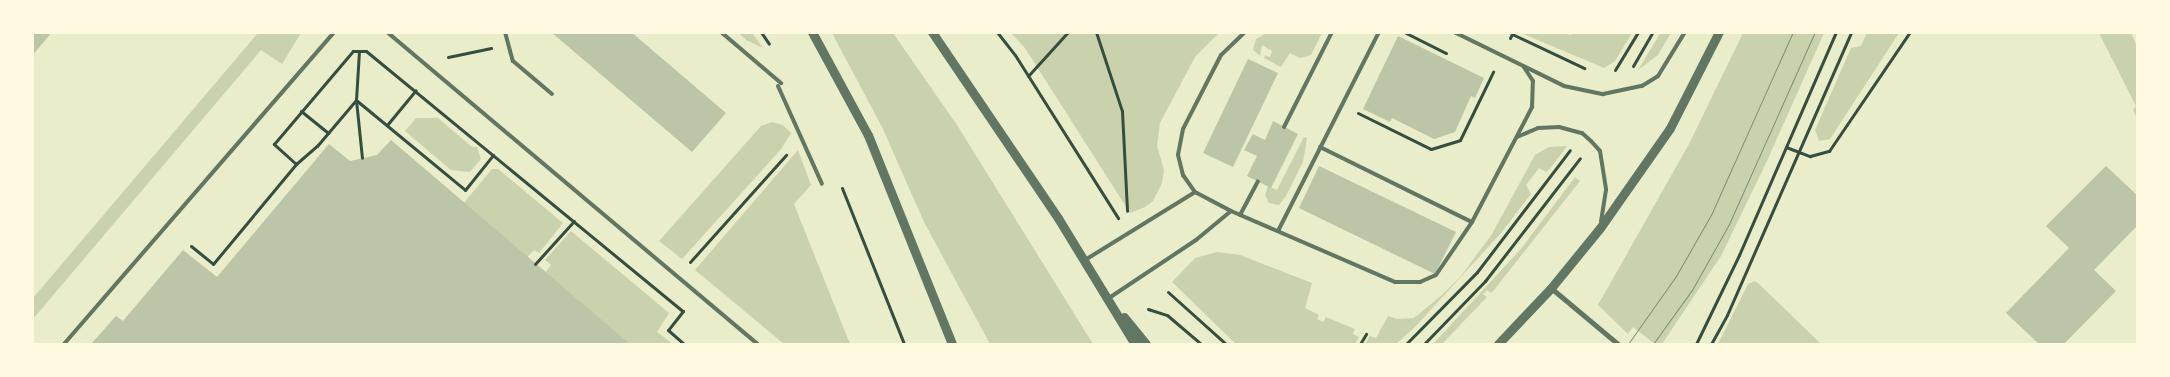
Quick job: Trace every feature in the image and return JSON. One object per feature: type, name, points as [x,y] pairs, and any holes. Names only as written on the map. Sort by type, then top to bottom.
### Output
[{"type":"street","points":[[812,32],[868,135],[952,344]]},
{"type":"street","points":[[932,32],[1085,260],[1135,344]]},
{"type":"street","points":[[1498,344],[1551,288],[1600,228],[1670,128],[1719,32]]},
{"type":"street","points":[[1551,288],[1618,344]]},
{"type":"street","points":[[1109,298],[1146,344]]},
{"type":"lane","points":[[64,344],[334,32]]},
{"type":"lane","points":[[387,32],[758,344]]},
{"type":"lane","points":[[505,32],[506,45],[513,61],[552,94]]},
{"type":"lane","points":[[721,32],[780,85],[822,184]]},
{"type":"lane","points":[[1244,32],[1221,55],[1180,137],[1179,164],[1194,192],[1231,211],[1395,282],[1420,282],[1436,275],[1472,222],[1517,138],[1534,94],[1533,81],[1524,67]]},
{"type":"lane","points":[[1284,127],[1332,32]]},
{"type":"lane","points":[[1278,231],[1378,32]]},
{"type":"lane","points":[[1454,32],[1564,86],[1603,94],[1620,93],[1658,76],[1685,32]]},
{"type":"lane","points":[[1517,138],[1538,128],[1559,127],[1582,133],[1600,150],[1606,190],[1600,228]]},
{"type":"lane","points":[[1320,147],[1472,222]]},
{"type":"lane","points":[[1240,215],[1258,181]]},
{"type":"lane","points":[[1085,260],[1130,234],[1194,192]]},
{"type":"lane","points":[[1109,298],[1196,240],[1231,211]]},
{"type":"path","points":[[997,32],[1028,76],[1119,219]]},
{"type":"path","points":[[1028,76],[1068,32]]},
{"type":"path","points":[[1096,32],[1122,111],[1124,197],[1130,234]]},
{"type":"path","points":[[1612,74],[1638,32]]},
{"type":"path","points":[[1620,93],[1653,32]]},
{"type":"path","points":[[1696,344],[1836,32]]},
{"type":"path","points":[[1711,344],[1727,315],[1851,32]]},
{"type":"path","points":[[1785,147],[1810,156],[1829,151],[1910,32]]},
{"type":"path","points":[[1510,40],[1512,34],[1592,71]]},
{"type":"path","points":[[422,62],[506,45]]},
{"type":"path","points":[[296,164],[274,144],[353,51],[366,51],[377,58],[683,311],[668,330],[684,344]]},
{"type":"path","points":[[359,51],[356,100],[362,158]]},
{"type":"path","points":[[1360,103],[1356,112],[1431,148],[1460,140],[1492,75]]},
{"type":"path","points":[[387,125],[416,90]]},
{"type":"path","points":[[356,100],[465,190],[493,155]]},
{"type":"path","points":[[191,246],[213,264],[296,164],[328,133],[356,100]]},
{"type":"path","points":[[301,111],[328,133]]},
{"type":"path","points":[[688,265],[802,139]]},
{"type":"path","points":[[1424,344],[1485,281],[1525,233],[1591,141]]},
{"type":"path","points":[[1406,344],[1482,265],[1572,148]]},
{"type":"path","points":[[535,264],[574,221]]},
{"type":"path","points":[[1168,292],[1226,344]]},
{"type":"path","points":[[1167,315],[1201,344]]},
{"type":"path","points":[[1360,344],[1366,334]]},
{"type":"green space","points":[[1268,32],[1322,33],[1311,55],[1300,58],[1290,53],[1281,67],[1264,58],[1265,55],[1270,57],[1272,51],[1262,45],[1260,56],[1253,50],[1256,39]]},
{"type":"green space","points":[[1661,32],[1671,33],[1658,55],[1638,70]]},
{"type":"green space","points":[[258,33],[301,33],[282,64],[261,50],[33,319],[33,298]]},
{"type":"green space","points":[[739,33],[752,33],[763,48],[746,40]]},
{"type":"green space","points":[[832,33],[893,33],[957,125],[1093,344],[990,344],[924,222],[882,127]]},
{"type":"green space","points":[[1011,33],[1219,33],[1195,57],[1160,123],[1157,146],[1164,170],[1162,183],[1153,201],[1145,207],[1130,213],[1025,48]]},
{"type":"green space","points":[[1521,33],[1564,33],[1571,35],[1572,33],[1632,33],[1615,61],[1604,68]]},
{"type":"green space","points":[[1743,33],[1824,33],[1767,161],[1721,256],[1662,344],[1655,344],[1633,327],[1628,334],[1598,305],[1689,144]]},
{"type":"green space","points":[[1867,33],[1899,33],[1830,139],[1819,141],[1815,130],[1851,48],[1861,46]]},
{"type":"green space","points":[[2099,33],[2131,33],[2137,46],[2137,119],[2133,110],[2136,106]]},
{"type":"green space","points":[[416,118],[438,118],[472,147],[477,147],[481,159],[470,172],[451,170],[405,131]]},
{"type":"green space","points":[[772,122],[783,125],[791,133],[782,148],[682,259],[659,241],[761,126]]},
{"type":"green space","points":[[1304,137],[1307,138],[1303,162],[1286,196],[1279,205],[1269,203],[1265,195],[1268,186],[1277,190]]},
{"type":"green space","points":[[1567,146],[1550,169],[1546,172],[1539,168],[1526,185],[1531,194],[1501,233],[1415,327],[1396,344],[1365,344],[1370,336],[1376,338],[1388,316],[1397,319],[1414,318],[1442,295],[1461,276],[1492,234],[1535,155],[1549,147]]},
{"type":"green space","points":[[798,150],[811,185],[794,204],[850,344],[784,344],[695,270]]},
{"type":"green space","points":[[492,169],[498,169],[563,223],[539,253],[534,250],[527,257],[463,204]]},
{"type":"green space","points":[[1575,177],[1580,181],[1494,290],[1491,293],[1487,290],[1483,294],[1487,297],[1442,344],[1433,344],[1520,250]]},
{"type":"green space","points":[[571,231],[669,313],[657,332],[673,344],[630,344],[545,273],[551,265],[545,260]]},
{"type":"green space","points":[[1217,252],[1240,255],[1312,283],[1305,308],[1319,315],[1317,319],[1323,322],[1326,317],[1355,329],[1353,334],[1359,337],[1355,344],[1236,344],[1172,282],[1195,258]]},
{"type":"green space","points":[[1754,281],[1821,344],[1718,344],[1748,284]]},
{"type":"building","points":[[32,32],[52,32],[32,56]]},
{"type":"building","points":[[551,32],[631,32],[726,113],[692,152]]},
{"type":"building","points":[[1398,36],[1484,78],[1475,98],[1471,96],[1455,132],[1434,139],[1392,118],[1390,122],[1363,109]]},
{"type":"building","points":[[1248,59],[1278,73],[1233,167],[1203,153]]},
{"type":"building","points":[[1273,121],[1298,134],[1271,188],[1247,176],[1257,156],[1244,150],[1253,134],[1265,140]]},
{"type":"building","points":[[391,140],[630,344],[91,344],[116,316],[123,321],[183,250],[217,277],[329,144],[350,161],[377,155]]},
{"type":"building","points":[[1319,166],[1456,232],[1435,274],[1299,208]]},
{"type":"building","points":[[2106,166],[2138,196],[2138,225],[2094,270],[2116,291],[2064,344],[2039,344],[2006,313],[2069,248],[2046,226]]},
{"type":"tram line","points":[[1628,344],[1676,276],[1711,215],[1793,32]]},
{"type":"tram line","points":[[1653,344],[1692,290],[1729,224],[1815,32]]}]
